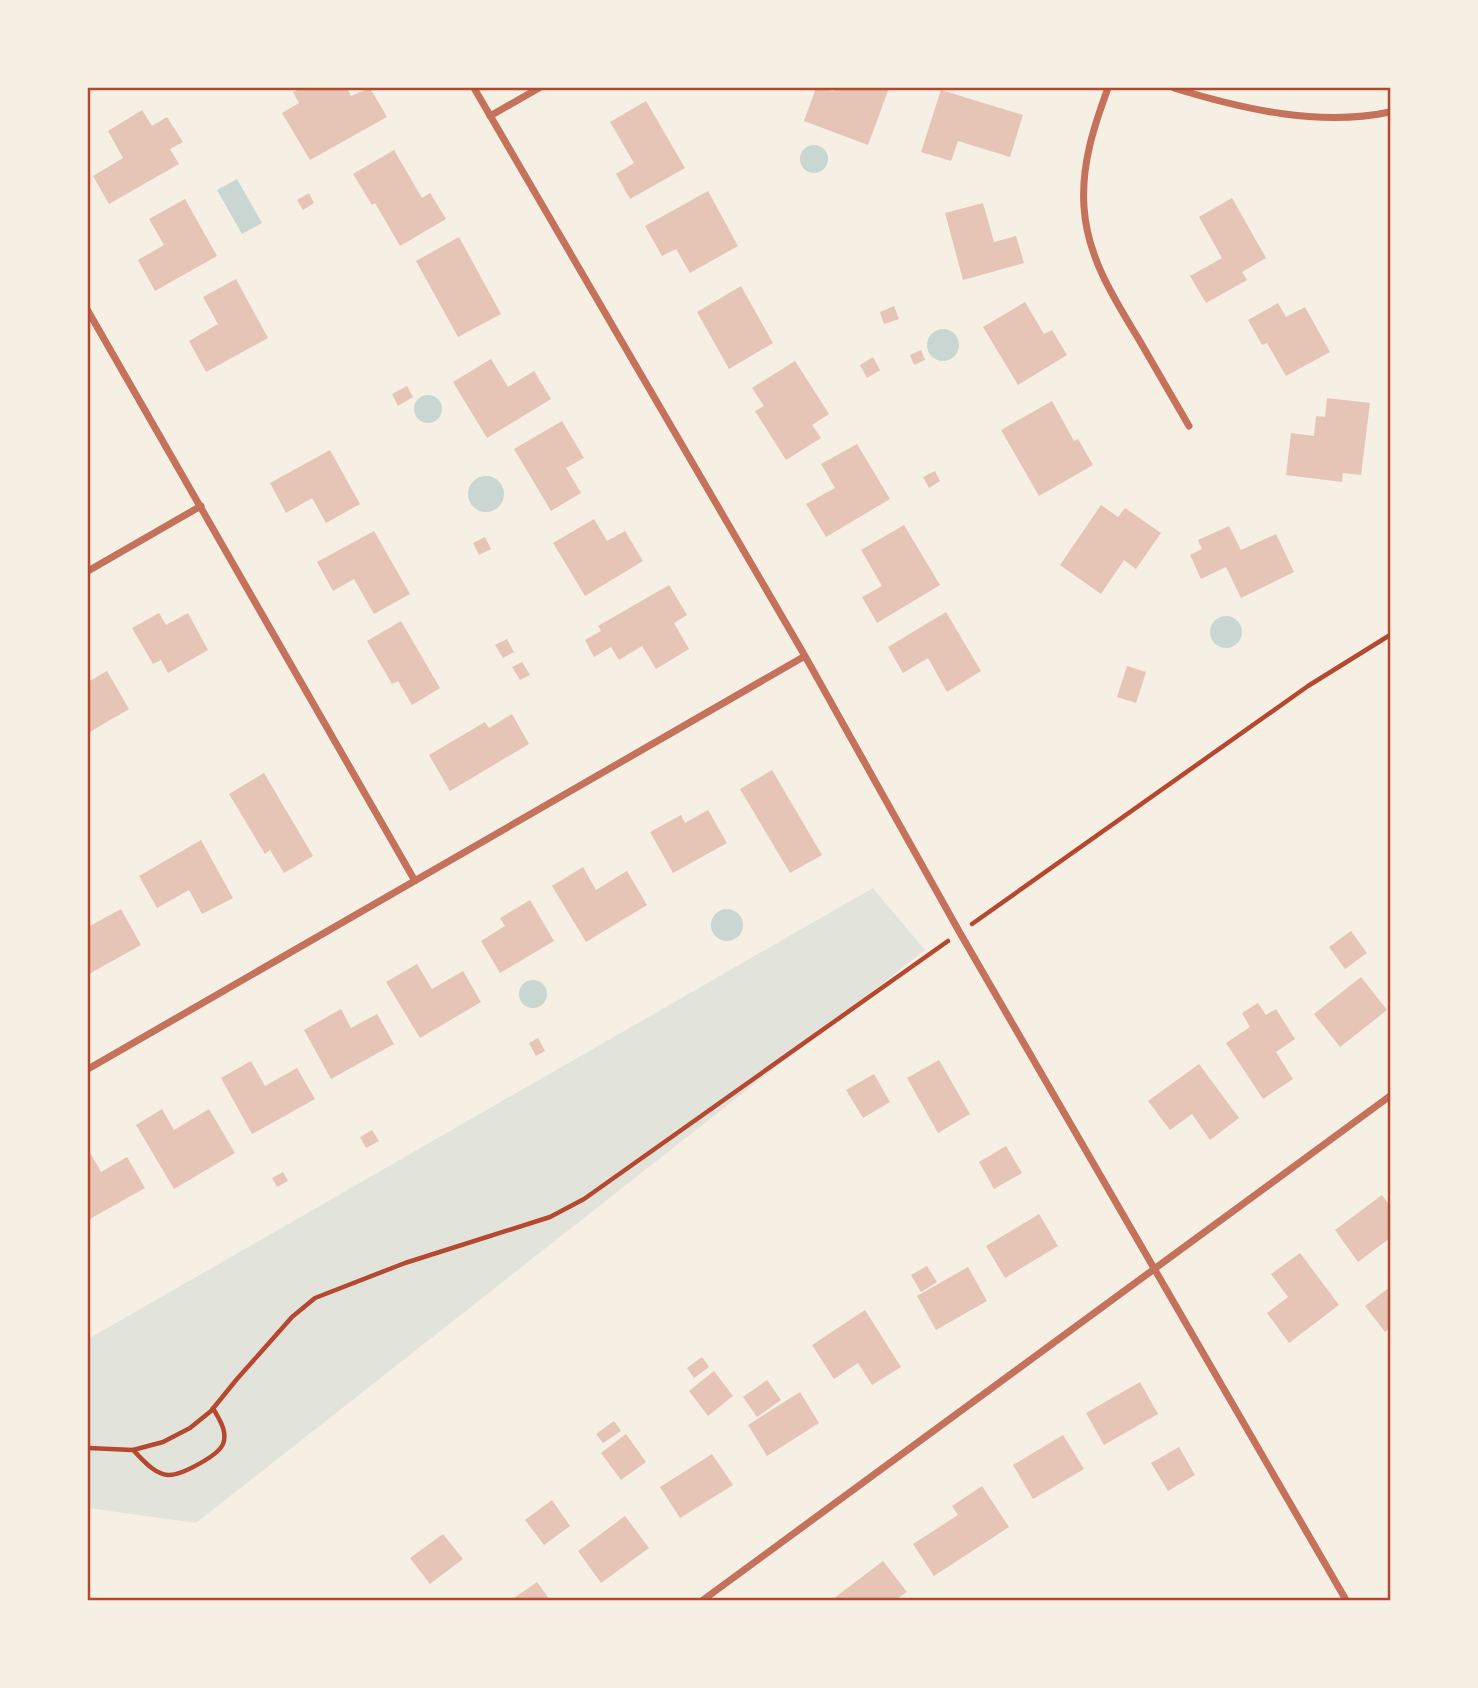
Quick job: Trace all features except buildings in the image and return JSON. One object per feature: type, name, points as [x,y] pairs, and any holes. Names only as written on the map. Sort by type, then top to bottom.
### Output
[{"type":"street","points":[[474,88],[806,656],[960,933],[1346,1601]]},
{"type":"street","points":[[491,116],[540,88]]},
{"type":"street","points":[[1108,88],[1086,161],[1084,207],[1088,235],[1104,280],[1189,426]]},
{"type":"street","points":[[1174,88],[1215,101],[1296,115],[1352,117],[1391,112]]},
{"type":"street","points":[[88,312],[415,881]]},
{"type":"street","points":[[88,571],[201,506]]},
{"type":"street","points":[[88,1069],[806,656]]},
{"type":"street","points":[[704,1601],[1391,1096]]},
{"type":"path","points":[[88,1448],[132,1450],[163,1442],[190,1428],[213,1408],[292,1317],[315,1298],[405,1263],[550,1217],[584,1199],[1308,687],[1391,635]]},
{"type":"path","points":[[132,1450],[153,1470],[166,1476],[180,1474],[214,1454],[223,1443],[225,1430],[213,1408]]},
{"type":"shaded area","points":[[814,145],[824,149],[828,159],[824,169],[814,173],[804,169],[800,159],[804,149]]},
{"type":"shaded area","points":[[237,179],[262,223],[242,234],[217,190]]},
{"type":"shaded area","points":[[943,329],[954,334],[959,345],[954,356],[943,361],[932,356],[927,345],[932,334]]},
{"type":"shaded area","points":[[428,395],[438,399],[442,409],[438,419],[428,423],[418,419],[414,409],[418,399]]},
{"type":"shaded area","points":[[486,476],[499,481],[504,494],[499,507],[486,512],[473,507],[468,494],[473,481]]},
{"type":"shaded area","points":[[1226,616],[1238,620],[1242,632],[1238,644],[1226,648],[1214,644],[1210,632],[1214,620]]},
{"type":"shaded area","points":[[873,888],[925,950],[196,1523],[88,1508],[88,1339]]},
{"type":"shaded area","points":[[727,909],[738,914],[743,925],[738,936],[727,941],[716,936],[711,925],[716,914]]},
{"type":"shaded area","points":[[533,980],[543,984],[547,994],[543,1004],[533,1008],[523,1004],[519,994],[523,984]]}]
